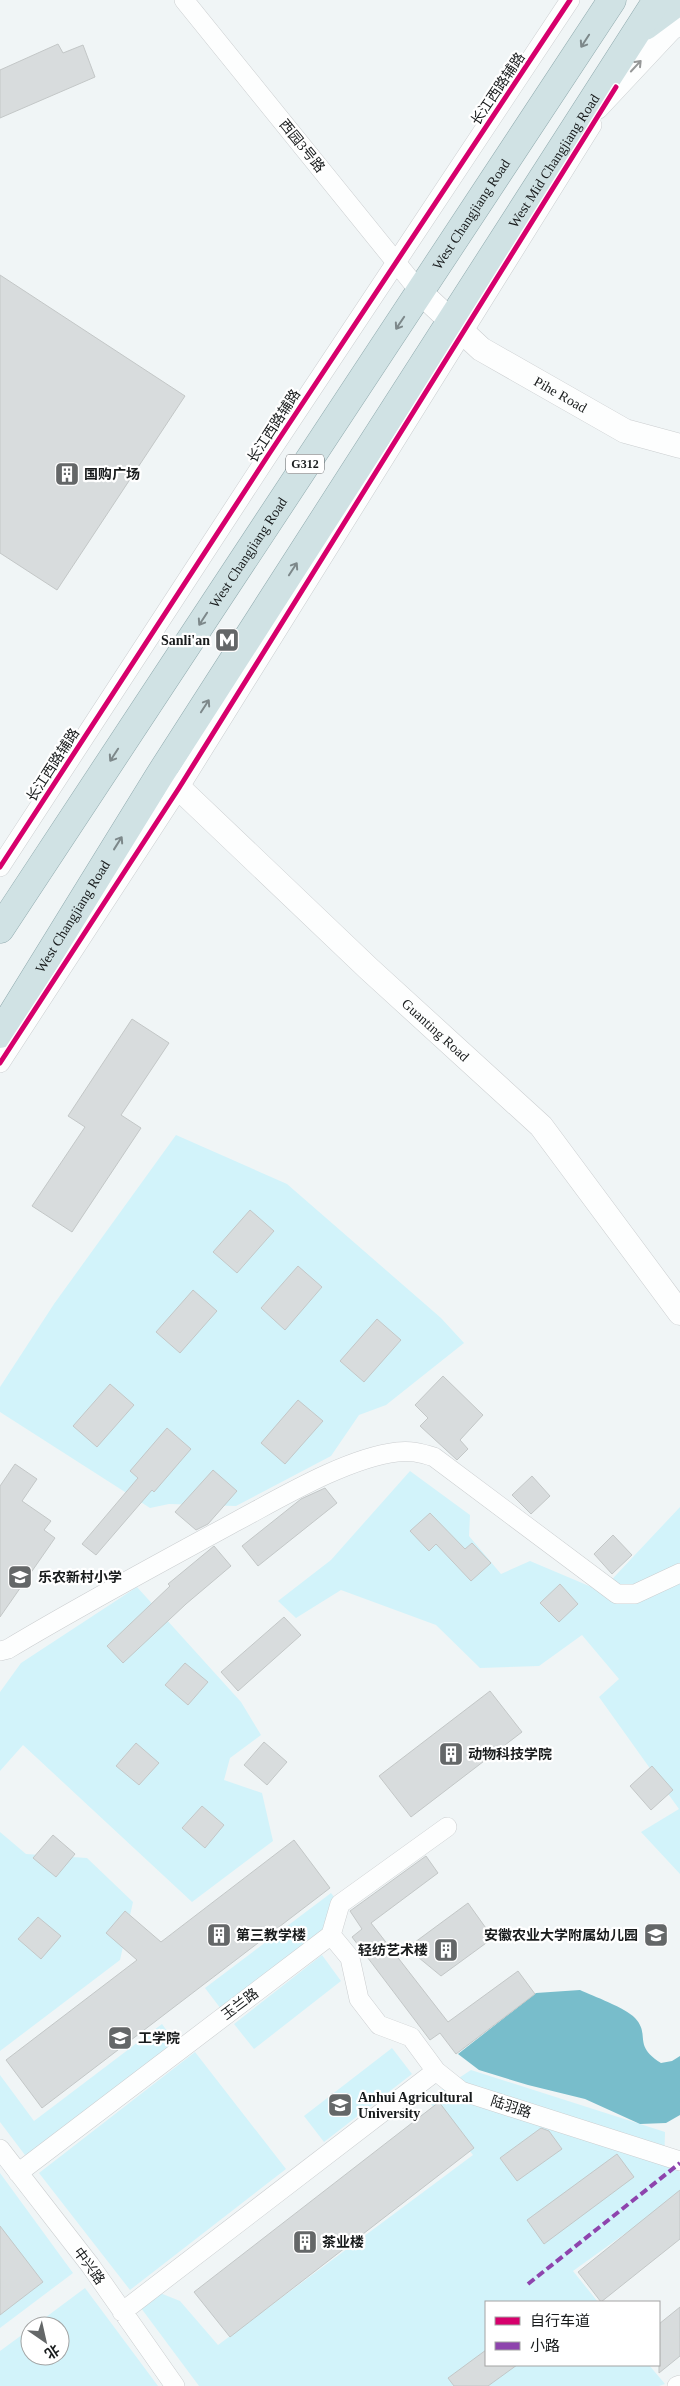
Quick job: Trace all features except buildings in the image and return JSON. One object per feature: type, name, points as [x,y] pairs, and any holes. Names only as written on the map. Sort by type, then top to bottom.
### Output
[{"type":"highway","name":"West Changjiang Road","points":[[0,929],[612,0]]},
{"type":"highway","name":"West Mid Changjiang Road","points":[[458,327],[567,140],[657,0]]},
{"type":"highway","points":[[634,34],[680,0]]},
{"type":"highway","name":"West Changjiang Road","points":[[0,1034],[169,782],[458,327]]},
{"type":"street","name":"西园3号路","points":[[184,0],[420,292]]},
{"type":"street","name":"长江西路辅路","points":[[0,866],[570,0]]},
{"type":"street","points":[[567,140],[670,29],[680,22]]},
{"type":"street","points":[[458,327],[616,87]]},
{"type":"street","name":"Pihe Road","points":[[420,292],[481,349],[625,430],[680,446]]},
{"type":"street","points":[[0,1063],[169,782]]},
{"type":"street","name":"Guanting Road","points":[[169,782],[369,969],[541,1126],[680,1313]]},
{"type":"street","points":[[0,1651],[8,1649],[86,1602],[292,1492],[362,1460],[397,1452],[416,1451],[434,1457],[616,1594],[635,1594],[680,1573]]},
{"type":"street","points":[[331,1934],[340,1904],[447,1827]]},
{"type":"street","name":"陆羽路","points":[[331,1934],[350,1958],[359,1999],[378,2025],[411,2037],[436,2071],[461,2091],[680,2161]]},
{"type":"street","name":"玉兰路","points":[[18,2172],[331,1934]]},
{"type":"street","points":[[122,2312],[436,2071]]},
{"type":"street","name":"中兴路","points":[[0,2149],[175,2386]]},
{"type":"shaded area","points":[[176,1135],[287,1184],[441,1318],[464,1343],[386,1405],[359,1415],[331,1456],[236,1506],[169,1504],[150,1508],[0,1412],[0,1387],[54,1304]]},
{"type":"shaded area","points":[[410,1471],[470,1515],[469,1536],[501,1574],[530,1561],[601,1591],[680,1507],[680,1874],[641,1832],[679,1809],[599,1697],[619,1679],[582,1635],[539,1666],[480,1668],[436,1625],[341,1590],[296,1618],[278,1601],[331,1560]]},
{"type":"shaded area","points":[[137,1587],[241,1702],[261,1735],[230,1758],[224,1780],[262,1793],[273,1841],[192,1902],[23,1745],[0,1771],[0,1692],[21,1663]]},
{"type":"shaded area","points":[[0,1832],[26,1854],[87,1858],[133,1902],[120,1960],[0,2051]]},
{"type":"shaded area","points":[[331,1893],[337,1901],[326,1929],[221,2009],[205,1988]]},
{"type":"shaded area","points":[[322,1955],[341,1981],[254,2049],[234,2024]]},
{"type":"shaded area","points":[[162,2024],[177,2045],[28,2159],[0,2122],[0,2075],[34,2121]]},
{"type":"shaded area","points":[[392,2048],[412,2074],[324,2142],[304,2116]]},
{"type":"shaded area","points":[[195,2052],[286,2169],[130,2290],[39,2173]]},
{"type":"shaded area","points":[[471,2070],[665,2132],[664,2166],[680,2172],[680,2194],[573,2271],[597,2301],[485,2301],[485,2366],[650,2366],[665,2384],[659,2386],[199,2386],[138,2304],[155,2291],[180,2301],[218,2345],[473,2155],[427,2099]]},
{"type":"shaded area","points":[[0,2173],[73,2273],[0,2328]]},
{"type":"shaded area","points":[[85,2288],[158,2386],[0,2386],[0,2351],[20,2336],[20,2366],[70,2366],[70,2316],[47,2316]]},
{"type":"water","points":[[580,1990],[631,2014],[640,2024],[647,2051],[661,2063],[672,2061],[680,2056],[680,2115],[666,2123],[640,2124],[585,2099],[528,2085],[479,2070],[458,2054],[536,1993]]},
{"type":"marked path","points":[[528,2284],[680,2163]]},
{"type":"cycle path","points":[[0,867],[269,454],[570,0]]},
{"type":"cycle path","points":[[0,1063],[179,788],[616,87]]},
{"type":"place","name":"国购广场","points":[[67,474]]},
{"type":"place","name":"Sanli'an","points":[[227,640]]},
{"type":"place","name":"乐农新村小学","points":[[20,1577]]},
{"type":"place","name":"动物科技学院","points":[[451,1754]]},
{"type":"place","name":"第三教学楼","points":[[219,1935]]},
{"type":"place","name":"安徽农业大学附属幼儿园","points":[[656,1935]]},
{"type":"place","name":"轻纺艺术楼","points":[[446,1950]]},
{"type":"place","name":"工学院","points":[[120,2038]]},
{"type":"place","name":"Anhui Agricultural University","points":[[340,2105]]},
{"type":"place","name":"茶业楼","points":[[305,2242]]}]
